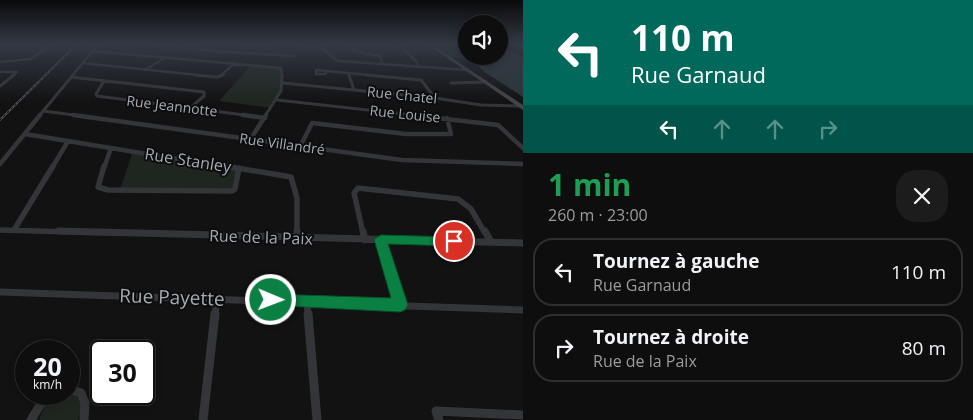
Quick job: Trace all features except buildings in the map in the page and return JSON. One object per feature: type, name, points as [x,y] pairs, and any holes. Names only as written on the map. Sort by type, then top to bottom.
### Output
[{"type":"main road","points":[[458,64],[522,107]]},
{"type":"street","points":[[0,164],[82,64]]},
{"type":"street","points":[[87,64],[220,76],[234,64]]},
{"type":"street","points":[[145,70],[155,64]]},
{"type":"street","points":[[241,64],[281,68],[283,83],[277,100],[250,140]]},
{"type":"street","points":[[377,64],[468,70]]},
{"type":"street","points":[[327,71],[421,80],[435,98]]},
{"type":"street","points":[[0,72],[17,72],[0,86]]},
{"type":"street","points":[[348,73],[354,90]]},
{"type":"street","points":[[71,77],[204,92],[204,96],[190,108]]},
{"type":"street","name":"Rue Jeannotte","points":[[104,81],[96,94],[98,96],[265,118]]},
{"type":"street","points":[[451,83],[486,82]]},
{"type":"street","name":"Rue Chatel","points":[[283,83],[522,107]]},
{"type":"street","name":"Rue Louise","points":[[277,100],[498,125],[523,148]]},
{"type":"street","name":"Rue Villandré","points":[[43,112],[406,161],[523,164]]},
{"type":"street","points":[[300,147],[312,124],[406,134],[451,134],[447,118]]},
{"type":"street","name":"Rue Stanley","points":[[25,134],[291,177],[296,201],[297,238]]},
{"type":"street","points":[[14,230],[68,141]]},
{"type":"street","points":[[111,148],[98,184],[98,187],[108,190],[232,190],[235,189],[239,168]]},
{"type":"street","points":[[365,240],[354,193],[358,188],[458,199],[471,209],[491,242]]},
{"type":"street","name":"Rue de la Paix","points":[[0,230],[523,243]]},
{"type":"street","points":[[381,239],[400,305]]},
{"type":"street","name":"Rue Payette","points":[[0,292],[307,301],[523,310]]},
{"type":"street","points":[[203,420],[217,299]]},
{"type":"street","points":[[307,301],[316,420]]},
{"type":"street","points":[[80,393],[85,403],[84,420]]},
{"type":"street","points":[[31,420],[39,405]]},
{"type":"street","points":[[439,420],[436,411],[523,415]]},
{"type":"shaded area","points":[[252,64],[281,68],[283,85],[272,108],[219,101]]},
{"type":"shaded area","points":[[523,64],[523,97],[486,73],[477,65]]},
{"type":"shaded area","points":[[133,151],[239,168],[235,188],[120,190]]},
{"type":"shaded area","points":[[80,397],[83,403],[78,420],[39,420],[45,405],[80,405]]},
{"type":"railway","points":[[0,120],[57,64]]},
{"type":"route","points":[[271,300],[400,305],[381,239],[454,241]]}]
